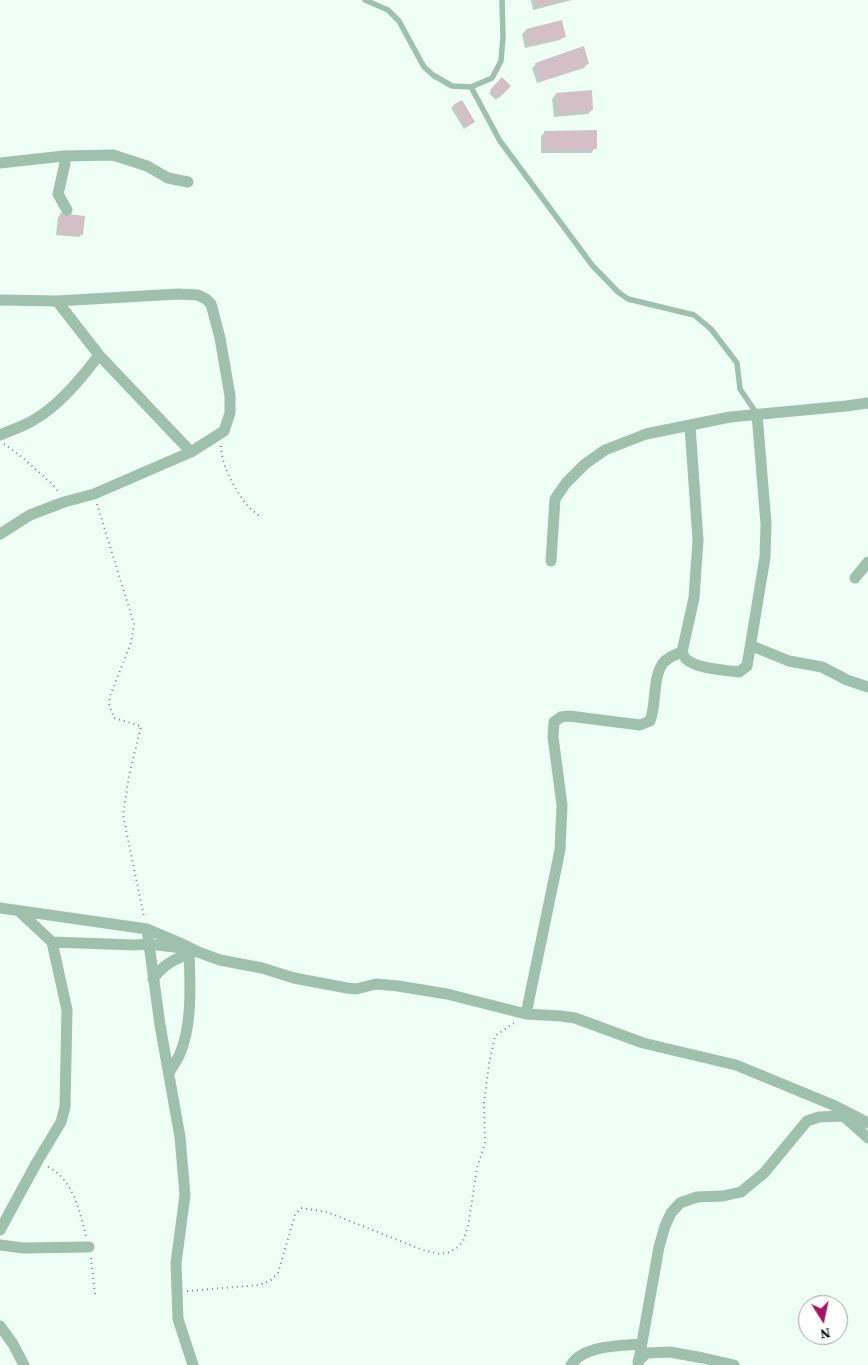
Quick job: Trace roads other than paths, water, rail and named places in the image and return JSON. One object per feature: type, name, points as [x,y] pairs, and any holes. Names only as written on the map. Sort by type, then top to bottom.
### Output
[{"type":"street","points":[[0,163],[64,156],[112,155],[147,166],[168,178],[188,182]]},
{"type":"street","points":[[64,156],[65,163],[58,194],[67,210]]},
{"type":"street","points":[[0,300],[57,301],[178,294],[198,295],[211,304],[220,338],[230,396],[230,413],[224,431],[191,452],[94,494],[64,502],[30,516],[0,534]]},
{"type":"street","points":[[57,301],[99,355],[191,452]]},
{"type":"street","points":[[0,435],[32,421],[52,407],[84,374],[99,355]]},
{"type":"street","points":[[551,561],[555,499],[566,483],[585,464],[605,450],[646,434],[730,417],[846,406],[868,402]]},
{"type":"street","points":[[690,426],[698,540],[694,598],[682,652],[686,658],[693,662],[710,668],[739,672],[747,666],[752,646],[765,558],[766,524],[757,414]]},
{"type":"street","points":[[855,578],[868,562]]},
{"type":"street","points":[[752,646],[789,661],[822,668],[847,680],[868,687]]},
{"type":"street","points":[[526,1014],[560,850],[562,804],[553,737],[554,722],[561,717],[569,716],[640,725],[650,721],[659,671],[665,661],[682,652]]},
{"type":"street","points":[[0,908],[147,929],[180,943],[192,952]]},
{"type":"street","points":[[0,1230],[61,1122],[65,1107],[68,1010],[52,942],[20,912]]},
{"type":"street","points":[[147,929],[160,1026],[180,1137],[185,1195],[176,1263],[178,1318],[193,1365]]},
{"type":"street","points":[[52,942],[149,944],[262,968],[294,978],[356,989],[376,984],[398,986],[447,994],[526,1014],[575,1018],[643,1043],[736,1065],[833,1105],[868,1124]]},
{"type":"street","points":[[153,979],[161,969],[192,952]]},
{"type":"street","points":[[169,1073],[179,1055],[189,1014],[192,952]]},
{"type":"street","points":[[833,1105],[868,1138]]},
{"type":"street","points":[[638,1363],[659,1247],[665,1226],[672,1212],[680,1203],[697,1197],[723,1196],[741,1192],[764,1173],[807,1121],[820,1117],[843,1116]]},
{"type":"street","points":[[0,1244],[23,1248],[89,1247]]},
{"type":"street","points":[[0,1326],[13,1344],[24,1365]]},
{"type":"street","points":[[571,1365],[572,1362],[586,1352],[609,1347],[641,1344]]},
{"type":"street","points":[[638,1363],[647,1354],[670,1352],[734,1365]]},
{"type":"lane","points":[[365,0],[388,10],[400,21],[424,66],[433,75],[452,86],[471,87],[492,78],[501,60],[503,37],[502,0]]},
{"type":"lane","points":[[471,87],[500,141],[592,264],[618,292],[628,298],[694,315],[711,329],[737,363],[740,389],[757,414]]}]
